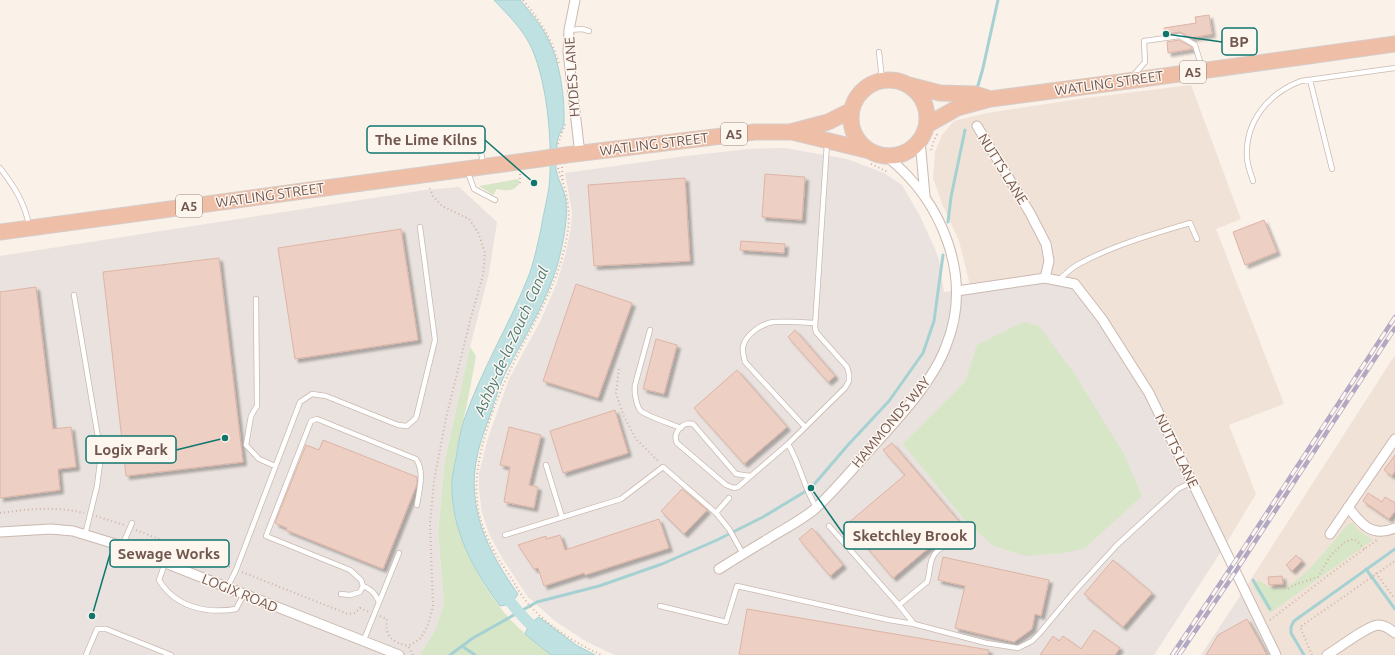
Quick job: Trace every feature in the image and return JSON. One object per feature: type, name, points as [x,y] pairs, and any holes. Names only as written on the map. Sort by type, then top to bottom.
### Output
[{"type":"highway","name":"WATLING STREET","points":[[926,125],[957,108],[990,99],[1395,44]]},
{"type":"highway","name":"A5","points":[[886,156],[871,151],[861,144],[854,134],[851,122],[852,110],[856,99],[862,90],[872,84],[882,80],[891,80],[900,81],[908,85]]},
{"type":"highway","name":"WATLING STREET","points":[[908,85],[940,93],[975,94],[990,99]]},
{"type":"highway","points":[[886,156],[899,155],[910,149],[920,140],[926,125],[927,113],[924,102],[917,92],[908,85]]},
{"type":"highway","name":"WATLING STREET","points":[[0,232],[566,155],[755,132],[790,132],[828,122],[852,110]]},
{"type":"highway","name":"WATLING STREET","points":[[790,132],[827,142],[871,151]]},
{"type":"street","name":"HYDES LANE","points":[[566,155],[569,30],[575,0]]},
{"type":"street","name":"NUTTS LANE","points":[[977,126],[1030,213],[1046,244],[1049,261],[1045,278]]},
{"type":"street","name":"HAMMONDS WAY","points":[[920,140],[925,196]]},
{"type":"street","name":"HAMMONDS WAY","points":[[719,569],[741,550],[786,528],[816,507],[885,433],[931,375],[946,347],[955,316],[957,290],[955,269],[951,251],[942,228],[925,196],[907,174],[886,156]]},
{"type":"street","name":"NUTTS LANE","points":[[957,290],[1045,278],[1075,284],[1102,319],[1149,393],[1276,655]]},
{"type":"street","points":[[1330,534],[1395,439]]},
{"type":"street","points":[[1348,507],[1363,526],[1373,530],[1391,530]]},
{"type":"street","name":"LOGIX ROAD","points":[[0,532],[51,529],[73,531],[122,546],[399,655]]},
{"type":"street","points":[[1327,655],[1370,627],[1379,625],[1388,628],[1395,633]]},
{"type":"lane","points":[[569,30],[582,29],[589,31]]},
{"type":"lane","points":[[1128,81],[1145,62],[1144,41],[1180,36],[1195,45],[1202,70]]},
{"type":"lane","points":[[879,52],[882,80]]},
{"type":"lane","points":[[1253,181],[1247,158],[1247,141],[1252,124],[1262,108],[1278,93],[1290,85],[1310,80],[1395,68]]},
{"type":"lane","points":[[1310,80],[1332,169]]},
{"type":"lane","points":[[750,476],[736,474],[693,424],[690,423],[681,428],[675,435],[677,443],[726,485],[734,488],[738,487],[788,444],[839,394],[849,381],[847,367],[816,332],[814,323],[827,142]]},
{"type":"lane","points":[[480,145],[483,166]]},
{"type":"lane","points":[[0,168],[20,197],[28,217],[30,228]]},
{"type":"lane","points":[[466,169],[474,189],[495,200]]},
{"type":"lane","points":[[1058,281],[1076,266],[1093,257],[1125,244],[1190,222],[1197,239]]},
{"type":"lane","points":[[227,588],[236,570],[300,402],[312,394],[326,396],[398,425],[407,426],[416,418],[434,340],[420,227]]},
{"type":"lane","points":[[74,295],[101,455],[97,486],[85,535]]},
{"type":"lane","points":[[256,299],[257,406],[251,416],[246,445],[259,459],[275,466]]},
{"type":"lane","points":[[805,427],[746,362],[743,356],[742,348],[745,340],[761,326],[772,322],[814,323]]},
{"type":"lane","points":[[650,330],[635,385],[635,393],[639,406],[643,413],[681,428]]},
{"type":"lane","points":[[341,594],[350,595],[360,592],[363,586],[361,580],[350,570],[266,536],[311,421],[317,419],[416,459],[421,465],[417,505]]},
{"type":"lane","points":[[788,444],[794,455],[811,499],[816,507]]},
{"type":"lane","points":[[546,465],[562,517]]},
{"type":"lane","points":[[505,535],[621,498],[663,467],[716,513],[729,529],[741,550]]},
{"type":"lane","points":[[660,606],[726,622],[737,586],[889,620],[914,624],[986,643],[1018,648],[1026,645],[1039,634],[1070,596],[1117,545],[1178,489],[1192,482]]},
{"type":"lane","points":[[716,513],[729,498]]},
{"type":"lane","points":[[122,546],[131,526]]},
{"type":"lane","points":[[829,526],[914,624]]},
{"type":"lane","points":[[899,605],[927,582],[932,559],[938,550],[953,544],[965,546]]},
{"type":"lane","points":[[363,642],[400,553]]},
{"type":"lane","points":[[165,563],[158,580],[171,596],[183,603],[210,611],[236,610],[244,594]]},
{"type":"lane","points":[[363,586],[370,589],[375,594],[379,602]]},
{"type":"lane","points":[[86,655],[97,629],[106,629],[170,655]]},
{"type":"path","points":[[523,0],[543,26],[552,44],[559,65]]},
{"type":"path","points":[[566,118],[564,130],[558,141],[566,155],[558,169],[567,197],[569,213],[568,230],[553,284],[545,304],[507,377],[493,414],[480,454],[477,473],[477,491],[480,516],[486,536],[501,564],[530,606],[573,640],[602,655]]},
{"type":"path","points":[[562,170],[563,182]]},
{"type":"path","points":[[520,173],[520,183]]},
{"type":"path","points":[[0,513],[33,508],[64,510],[131,526],[236,570],[348,614],[355,613],[360,608],[387,619],[386,631],[389,636],[397,643],[408,646],[414,643],[420,638],[428,625],[433,606],[430,524],[434,481],[446,418],[470,317],[483,275],[484,253],[478,232],[469,219],[442,206],[433,196],[429,186]]},
{"type":"path","points":[[619,369],[616,393],[624,417],[636,439],[663,467]]},
{"type":"path","points":[[1262,626],[1391,530]]},
{"type":"path","points":[[1288,589],[1294,585],[1318,577],[1332,555],[1345,542],[1353,539],[1365,550]]},
{"type":"path","points":[[1312,655],[1300,627],[1395,561]]},
{"type":"path","points":[[1376,574],[1395,599]]},
{"type":"path","points":[[408,646],[413,655]]},
{"type":"shaded area","points":[[1191,85],[1241,219],[1216,229],[1284,404],[1229,425],[1256,494],[1224,547],[971,289],[959,241],[943,206],[933,178],[935,152],[942,135],[954,121],[987,113],[1086,98]]},
{"type":"shaded area","points":[[785,148],[847,159],[884,173],[902,185],[920,216],[935,249],[939,260],[944,292],[1045,278],[1075,284],[1149,393],[1224,547],[1154,655],[615,655],[587,642],[555,621],[528,597],[504,561],[490,536],[482,513],[479,490],[479,473],[488,438],[509,379],[540,322],[556,285],[565,256],[571,228],[572,212],[565,173],[686,156],[748,149]]},
{"type":"shaded area","points":[[459,187],[497,222],[489,273],[470,347],[445,459],[438,532],[444,604],[437,629],[420,655],[0,655],[0,256],[425,190]]},
{"type":"shaded area","points":[[1395,355],[1395,655],[1277,655],[1244,590]]},
{"type":"shaded area","points":[[1244,590],[1276,655],[1201,655]]},
{"type":"green space","points":[[518,179],[520,182],[516,188],[507,190],[497,189],[493,195],[479,186]]},
{"type":"green space","points":[[1023,322],[1039,326],[1074,373],[1124,454],[1142,496],[1085,548],[1063,553],[1026,556],[994,546],[966,522],[903,444],[965,382],[977,345]]},
{"type":"green space","points":[[470,347],[476,356],[456,455],[452,488],[456,522],[469,557],[478,574],[498,604],[518,627],[551,655],[420,655],[436,629],[444,604],[438,532],[445,459]]},
{"type":"green space","points":[[1353,523],[1358,530],[1373,540],[1270,613],[1253,586],[1258,580],[1277,589],[1284,588],[1291,584],[1318,560],[1348,524]]},
{"type":"water","points":[[494,0],[520,0],[542,28],[556,58],[563,91],[564,123],[557,141],[556,170],[566,200],[566,224],[558,263],[548,291],[504,376],[478,452],[474,491],[482,527],[488,544],[497,561],[518,594],[511,604],[500,606],[474,566],[461,537],[453,506],[452,478],[458,443],[464,420],[486,367],[520,298],[532,267],[549,187],[550,136],[542,80],[532,49],[525,35]]},
{"type":"water","points":[[539,617],[576,645],[595,655],[551,655],[525,634],[529,624]]},
{"type":"building","points":[[1209,15],[1212,34],[1191,38],[1180,32],[1165,34],[1164,28],[1196,23],[1195,17]]},
{"type":"building","points":[[1179,40],[1192,47],[1192,49],[1168,53],[1167,42]]},
{"type":"building","points":[[765,174],[805,177],[802,220],[762,217]]},
{"type":"building","points":[[685,178],[690,261],[594,266],[588,185]]},
{"type":"building","points":[[1264,220],[1277,252],[1245,265],[1233,232]]},
{"type":"building","points":[[401,229],[418,340],[295,359],[278,248]]},
{"type":"building","points":[[741,241],[785,244],[784,253],[740,250]]},
{"type":"building","points":[[219,258],[243,462],[126,476],[103,272]]},
{"type":"building","points":[[576,284],[632,303],[598,398],[543,381]]},
{"type":"building","points":[[36,287],[53,429],[71,427],[76,467],[58,469],[60,490],[0,498],[0,292]]},
{"type":"building","points":[[795,330],[835,376],[828,382],[788,337]]},
{"type":"building","points":[[656,339],[677,345],[664,394],[643,389]]},
{"type":"building","points":[[737,370],[787,427],[744,464],[694,408]]},
{"type":"building","points":[[615,410],[628,453],[563,473],[550,431]]},
{"type":"building","points":[[509,427],[541,435],[529,485],[538,487],[534,508],[504,502],[510,467],[500,465]]},
{"type":"building","points":[[323,440],[417,477],[417,484],[383,569],[286,530],[287,528],[275,523],[306,445],[319,450]]},
{"type":"building","points":[[892,443],[963,526],[954,534],[950,530],[893,578],[847,524],[905,475],[883,450]]},
{"type":"building","points":[[1395,455],[1395,471],[1392,476],[1384,470]]},
{"type":"building","points":[[682,489],[707,510],[684,534],[661,511]]},
{"type":"building","points":[[1368,493],[1382,502],[1385,497],[1395,503],[1395,511],[1389,519],[1363,501]]},
{"type":"building","points":[[659,519],[669,548],[585,575],[584,573],[544,586],[538,568],[534,569],[518,545],[546,536],[546,539],[560,535],[565,550]]},
{"type":"building","points":[[812,528],[843,565],[830,576],[799,539]]},
{"type":"building","points":[[1296,555],[1302,561],[1292,571],[1286,565]]},
{"type":"building","points":[[943,557],[1049,580],[1041,616],[1035,614],[1032,629],[1014,642],[955,628],[965,586],[938,580]]},
{"type":"building","points":[[1113,560],[1152,593],[1123,627],[1084,594]]},
{"type":"building","points":[[1282,576],[1283,584],[1269,585],[1268,577]]},
{"type":"building","points":[[747,609],[989,650],[988,655],[739,655]]},
{"type":"building","points":[[1247,619],[1267,655],[1206,655],[1218,635]]},
{"type":"building","points":[[1094,630],[1120,648],[1115,655],[1040,655],[1053,636],[1059,641],[1063,636],[1081,649]]},
{"type":"waterway","points":[[977,89],[998,0]]},
{"type":"waterway","points":[[948,222],[951,197],[965,130]]},
{"type":"waterway","points":[[450,655],[473,638],[537,602],[599,586],[662,564],[717,540],[763,517],[811,488],[889,401],[923,353],[934,321],[943,255]]},
{"type":"waterway","points":[[1304,655],[1291,633],[1291,627],[1294,621],[1395,549]]},
{"type":"waterway","points":[[1366,569],[1395,609]]},
{"type":"waterway","points":[[1253,580],[1270,609]]},
{"type":"waterway","name":"Ashby-de-la-Zouch Canal","points":[[503,592],[520,614],[541,634]]},
{"type":"waterway","points":[[462,646],[475,655]]},
{"type":"railway","points":[[1172,655],[1395,317]]},
{"type":"railway","points":[[1179,655],[1230,580],[1395,328]]},
{"type":"place","name":"BP","points":[[1166,34]]},
{"type":"place","name":"The Lime Kilns","points":[[534,183]]},
{"type":"place","name":"Logix Park","points":[[225,438]]},
{"type":"place","name":"Sketchley Brook","points":[[811,488]]},
{"type":"place","name":"Sewage Works","points":[[92,616]]}]
